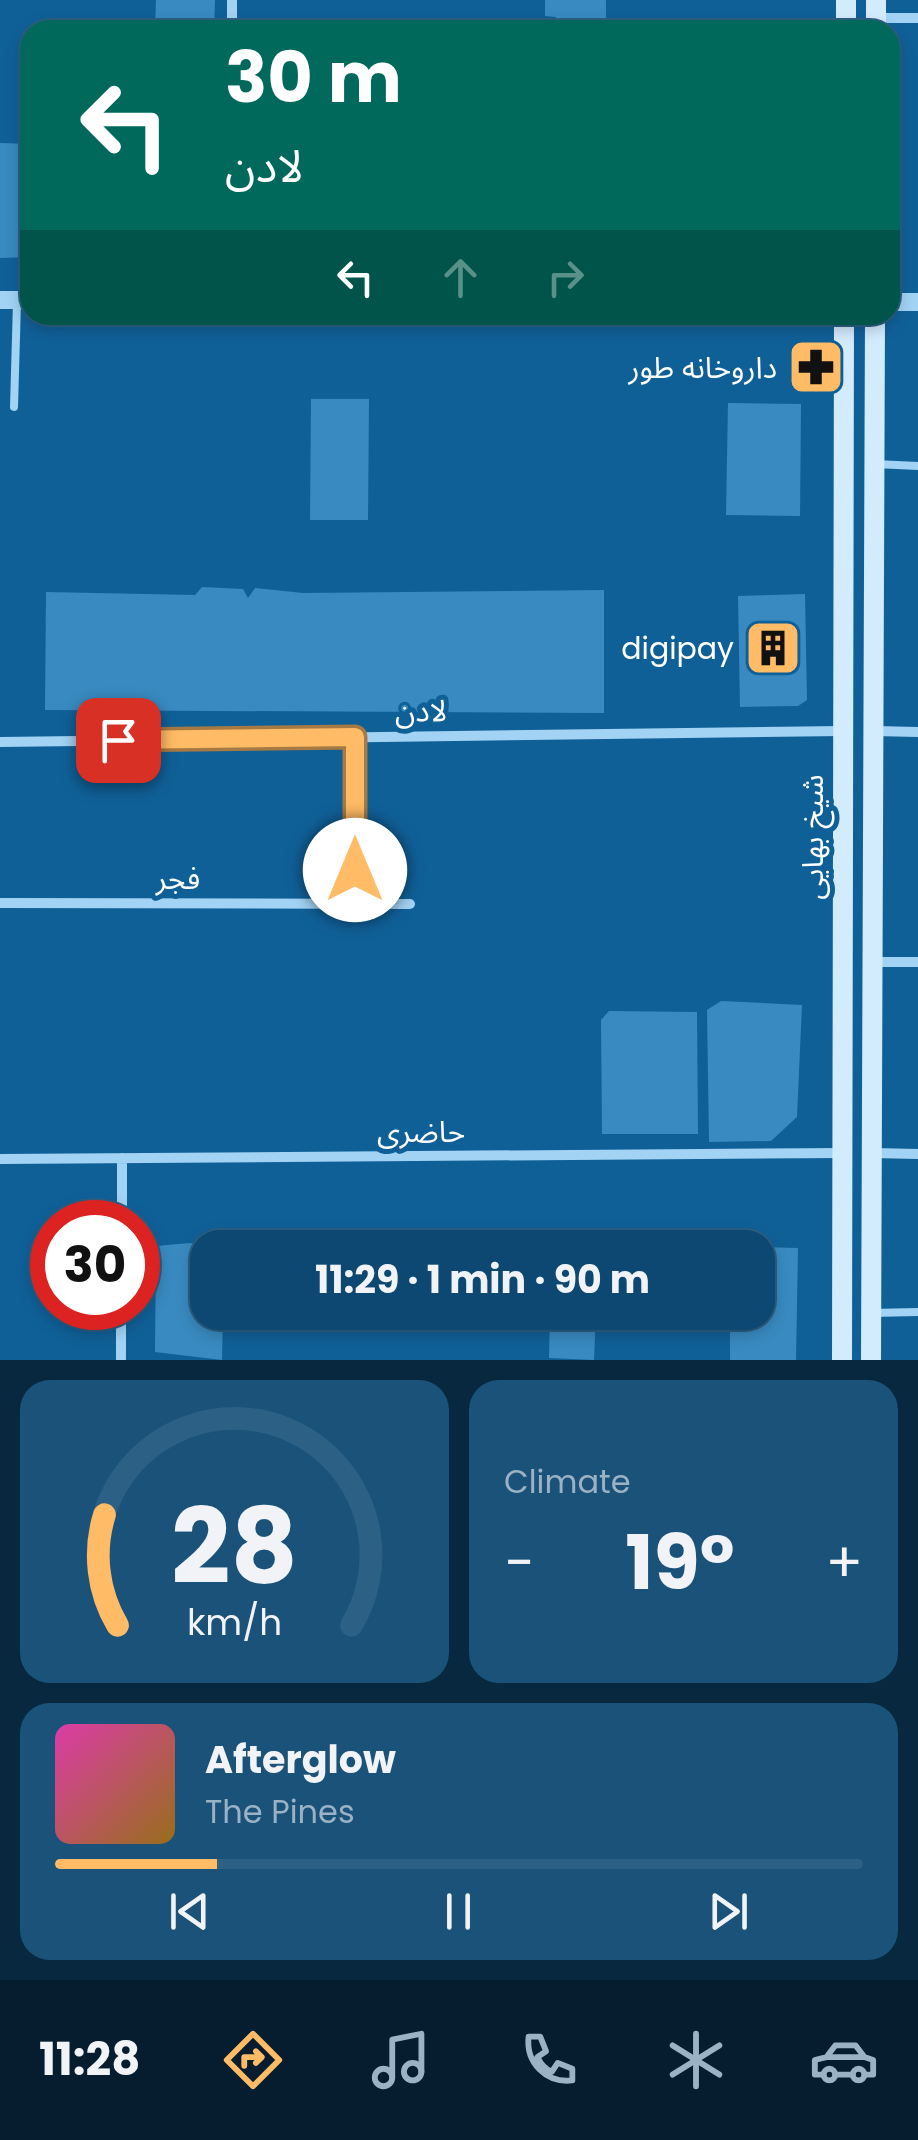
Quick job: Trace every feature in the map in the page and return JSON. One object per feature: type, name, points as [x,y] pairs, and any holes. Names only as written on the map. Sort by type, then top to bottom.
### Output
[{"type":"main road","name":"شیخ بهایی","points":[[842,1360],[844,325]]},
{"type":"main road","name":"شیخ بهایی","points":[[871,1360],[875,325]]},
{"type":"street","points":[[876,16],[918,18]]},
{"type":"street","name":"لادن","points":[[0,742],[842,731]]},
{"type":"street","points":[[874,731],[918,732]]},
{"type":"street","points":[[355,737],[355,903]]},
{"type":"street","name":"فجر","points":[[0,903],[410,904]]},
{"type":"street","points":[[873,962],[918,962]]},
{"type":"street","name":"حاضری","points":[[0,1160],[842,1153]]},
{"type":"street","points":[[872,1153],[918,1154]]},
{"type":"street","points":[[122,1158],[122,1200]]},
{"type":"street","points":[[121,1330],[121,1360]]},
{"type":"lane","points":[[14,407],[16,300]]},
{"type":"lane","points":[[874,464],[918,466]]},
{"type":"lane","points":[[871,1313],[918,1312]]},
{"type":"building","points":[[156,0],[215,0],[214,20],[155,20]]},
{"type":"building","points":[[545,0],[606,0],[606,20],[556,20],[545,16]]},
{"type":"building","points":[[0,143],[20,144],[20,257],[0,258]]},
{"type":"building","points":[[311,399],[369,399],[368,520],[310,520]]},
{"type":"building","points":[[728,403],[801,404],[800,516],[726,515]]},
{"type":"building","points":[[202,587],[243,589],[248,598],[255,588],[303,593],[604,590],[604,713],[45,710],[46,592],[195,595]]},
{"type":"building","name":"digipay","points":[[805,594],[807,700],[798,706],[740,707],[738,596]]},
{"type":"building","points":[[721,1001],[802,1005],[797,1117],[771,1141],[709,1142],[707,1010]]},
{"type":"building","points":[[609,1011],[697,1012],[698,1134],[602,1134],[601,1020]]},
{"type":"building","points":[[190,1243],[190,1330],[223,1330],[222,1360],[155,1352],[155,1330],[160,1330],[160,1246]]},
{"type":"building","points":[[775,1247],[798,1248],[796,1360],[730,1360],[730,1330],[775,1330]]},
{"type":"building","points":[[550,1330],[595,1330],[594,1360],[549,1358]]},
{"type":"place","name":"داروخانه طور","points":[[816,367]]},
{"type":"place","name":"digipay","points":[[773,648]]},
{"type":"route","points":[[118,740],[355,737],[355,870]]}]
